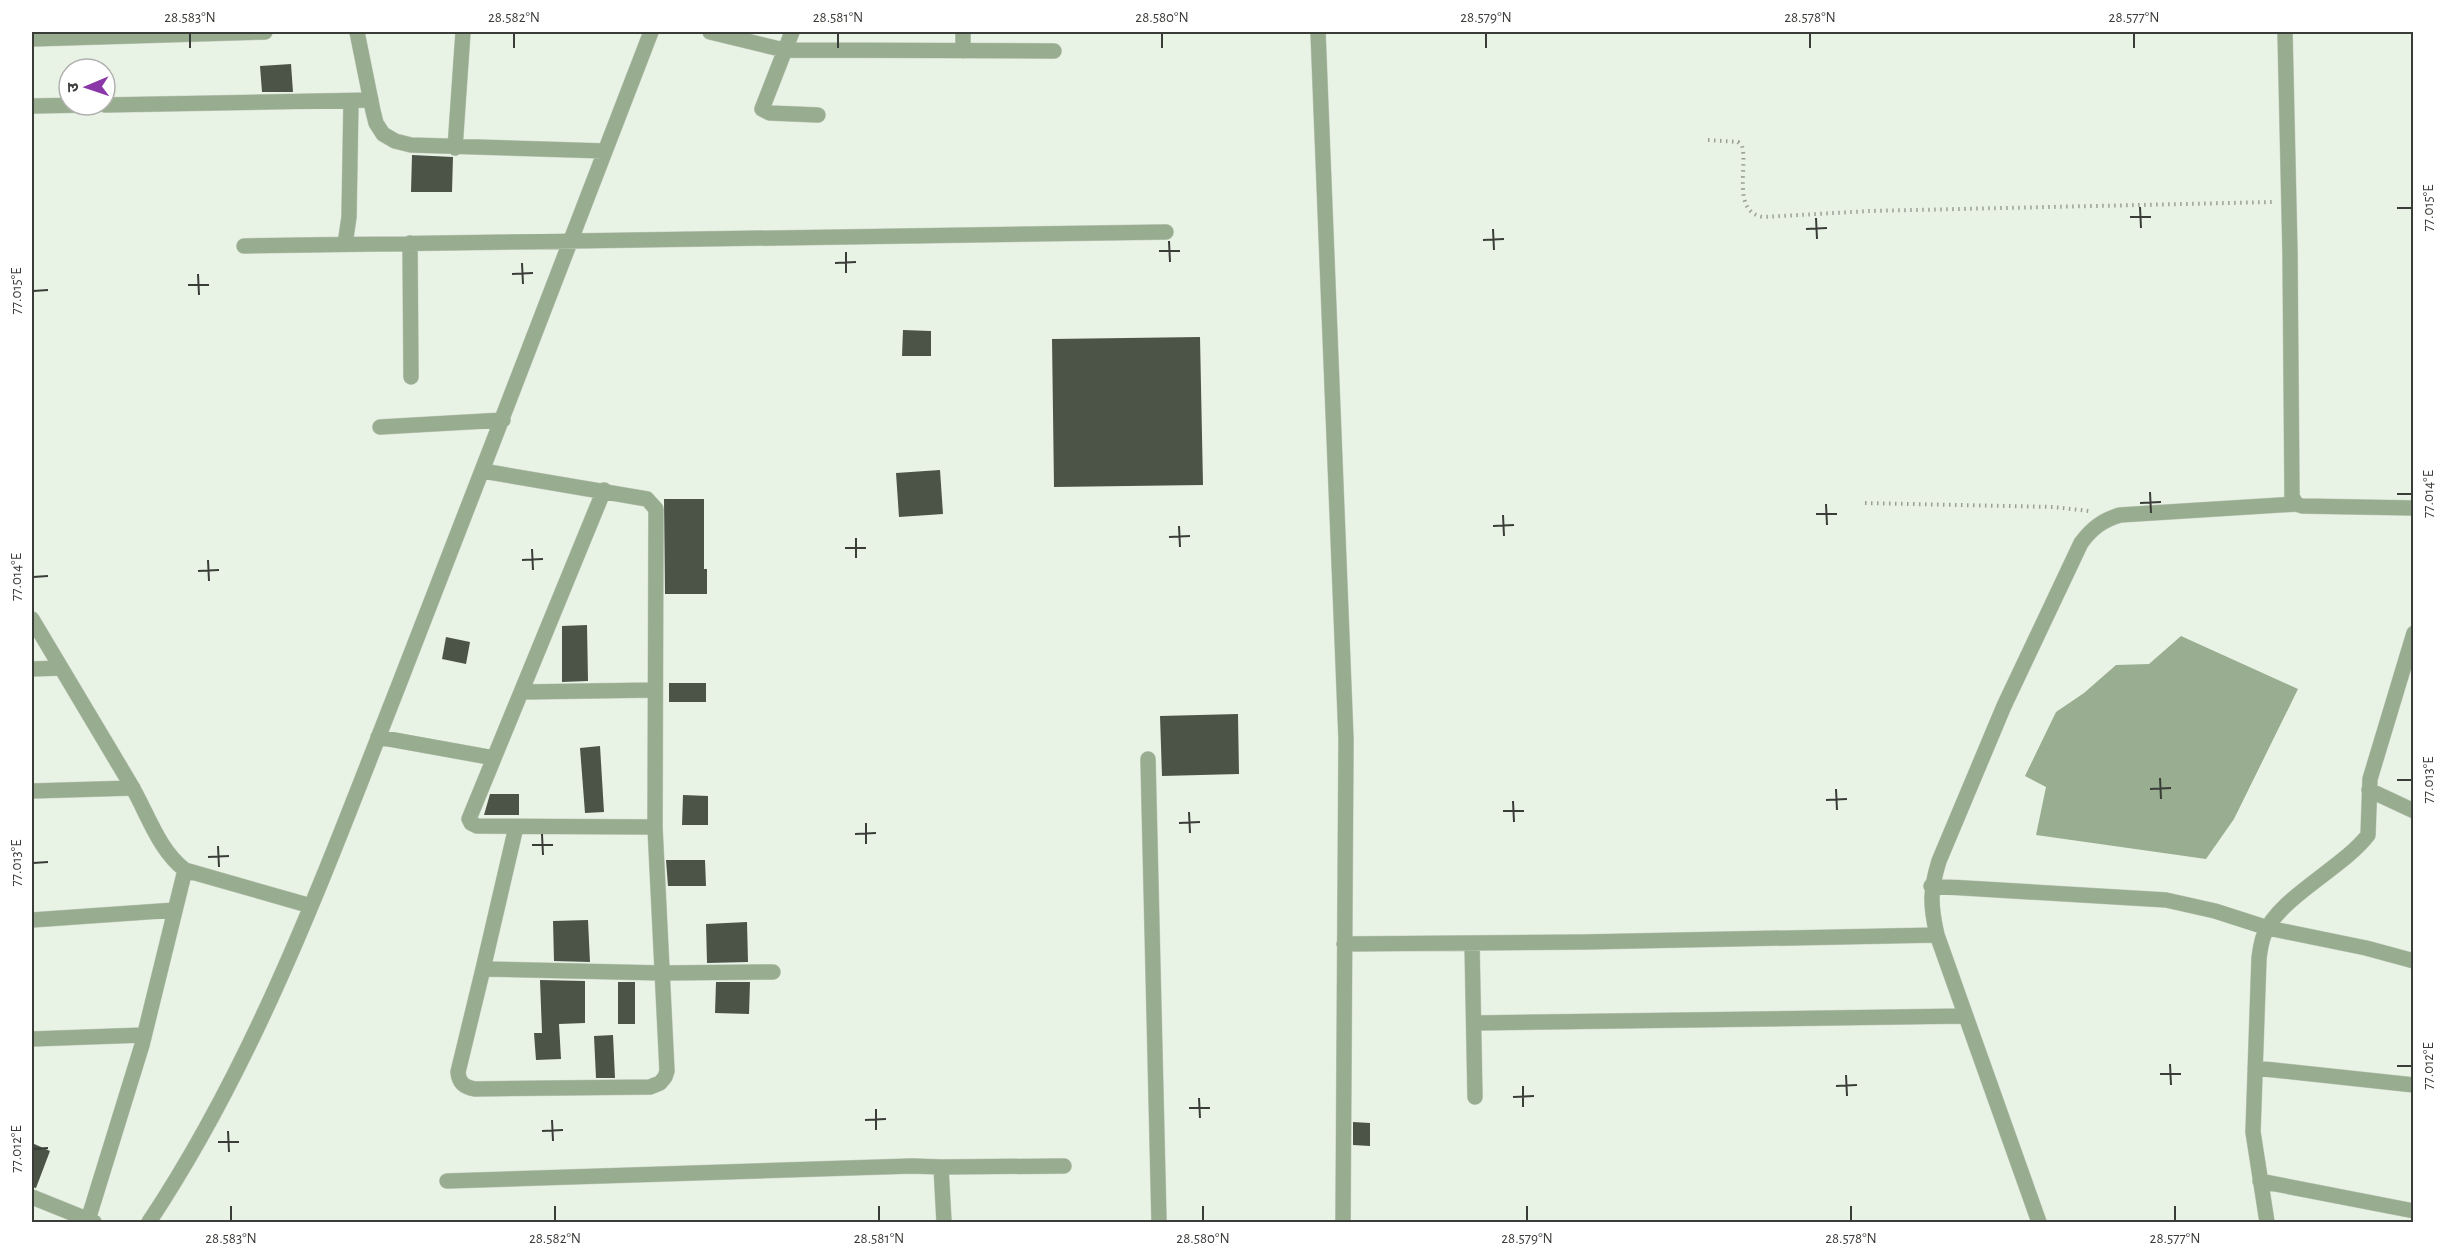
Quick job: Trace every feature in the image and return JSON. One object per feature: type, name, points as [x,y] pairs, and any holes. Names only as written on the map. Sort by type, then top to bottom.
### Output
[{"type":"street","points":[[32,39],[265,32]]},
{"type":"street","points":[[357,32],[376,123],[388,138],[411,145],[455,148],[605,152]]},
{"type":"street","points":[[455,148],[463,32]]},
{"type":"street","points":[[149,1222],[186,1167],[244,1057],[312,906],[573,240],[651,32]]},
{"type":"street","points":[[710,32],[784,50],[1054,51]]},
{"type":"street","points":[[792,32],[762,109],[770,113],[818,115]]},
{"type":"street","points":[[963,32],[963,51]]},
{"type":"street","points":[[1318,32],[1346,739],[1343,1222]]},
{"type":"street","points":[[2285,32],[2291,485],[2292,496],[2296,504]]},
{"type":"street","points":[[117,105],[371,100]]},
{"type":"street","points":[[345,244],[349,217],[351,101]]},
{"type":"street","points":[[32,106],[57,106]]},
{"type":"street","points":[[244,246],[1166,232]]},
{"type":"street","points":[[411,243],[411,377]]},
{"type":"street","points":[[380,427],[502,420]]},
{"type":"street","points":[[483,471],[646,499],[656,509],[655,827],[667,1071],[660,1083],[650,1087],[621,1088],[475,1089],[462,1083],[458,1072],[516,827]]},
{"type":"street","points":[[604,490],[469,816],[471,823],[477,826],[655,827]]},
{"type":"street","points":[[2039,1222],[1937,935],[1931,908],[1931,886],[1939,861],[2004,706],[2081,543],[2089,532],[2104,521],[2120,515],[2296,504],[2414,508]]},
{"type":"street","points":[[32,618],[133,788],[164,849],[185,870],[312,906]]},
{"type":"street","points":[[2267,1222],[2253,1132],[2259,958],[2268,928],[2292,901],[2362,844],[2368,835],[2372,770],[2414,633]]},
{"type":"street","points":[[32,669],[61,668]]},
{"type":"street","points":[[521,692],[656,690]]},
{"type":"street","points":[[378,737],[494,758]]},
{"type":"street","points":[[1148,759],[1159,1222]]},
{"type":"street","points":[[32,791],[133,788]]},
{"type":"street","points":[[2369,790],[2414,810]]},
{"type":"street","points":[[32,1197],[91,1221],[144,1035],[185,870]]},
{"type":"street","points":[[1931,886],[2166,900],[2215,911],[2268,928],[2366,948],[2414,961]]},
{"type":"street","points":[[32,920],[175,910]]},
{"type":"street","points":[[1344,944],[1937,935]]},
{"type":"street","points":[[1472,943],[1475,1097]]},
{"type":"street","points":[[483,969],[662,974],[773,972]]},
{"type":"street","points":[[1474,1023],[1964,1016]]},
{"type":"street","points":[[32,1040],[144,1035]]},
{"type":"street","points":[[2255,1068],[2414,1085]]},
{"type":"street","points":[[447,1181],[912,1166],[1064,1167]]},
{"type":"street","points":[[941,1167],[944,1222]]},
{"type":"street","points":[[2260,1181],[2414,1211]]},
{"type":"path","points":[[1708,140],[1738,142],[1742,146],[1745,200],[1752,214],[1764,217],[1869,211],[2289,202]]},
{"type":"path","points":[[1865,503],[2081,509],[2093,513],[2104,521]]},
{"type":"shaded area","points":[[2181,636],[2298,689],[2234,819],[2206,859],[2036,835],[2046,787],[2025,776],[2056,712],[2084,693],[2116,665],[2149,664]]},
{"type":"building","points":[[291,64],[293,92],[262,92],[260,66]]},
{"type":"building","points":[[412,155],[453,157],[452,192],[411,192]]},
{"type":"building","points":[[903,330],[931,331],[931,356],[902,356]]},
{"type":"building","points":[[1200,337],[1203,485],[1054,487],[1052,339]]},
{"type":"building","points":[[940,470],[943,514],[899,517],[896,473]]},
{"type":"building","points":[[664,499],[704,499],[704,569],[707,569],[707,594],[665,594]]},
{"type":"building","points":[[587,625],[588,681],[562,682],[562,626]]},
{"type":"building","points":[[446,637],[470,642],[466,664],[442,659]]},
{"type":"building","points":[[669,683],[706,683],[706,702],[669,702]]},
{"type":"building","points":[[1238,714],[1239,774],[1162,776],[1160,716]]},
{"type":"building","points":[[600,746],[604,812],[585,813],[580,748]]},
{"type":"building","points":[[490,794],[519,794],[519,815],[484,815]]},
{"type":"building","points":[[683,795],[708,796],[708,825],[682,825]]},
{"type":"building","points":[[666,860],[705,860],[706,886],[668,886]]},
{"type":"building","points":[[588,920],[590,962],[554,961],[553,921]]},
{"type":"building","points":[[747,922],[748,962],[707,963],[706,924]]},
{"type":"building","points":[[540,980],[585,981],[585,1023],[559,1024],[561,1059],[536,1060],[534,1033],[542,1033]]},
{"type":"building","points":[[618,982],[635,982],[635,1024],[618,1024]]},
{"type":"building","points":[[716,982],[750,982],[749,1014],[715,1013]]},
{"type":"building","points":[[613,1035],[615,1078],[596,1078],[594,1036]]},
{"type":"building","points":[[1353,1122],[1370,1123],[1370,1146],[1353,1145]]},
{"type":"building","points":[[32,1143],[50,1151],[36,1188],[32,1187]]}]
